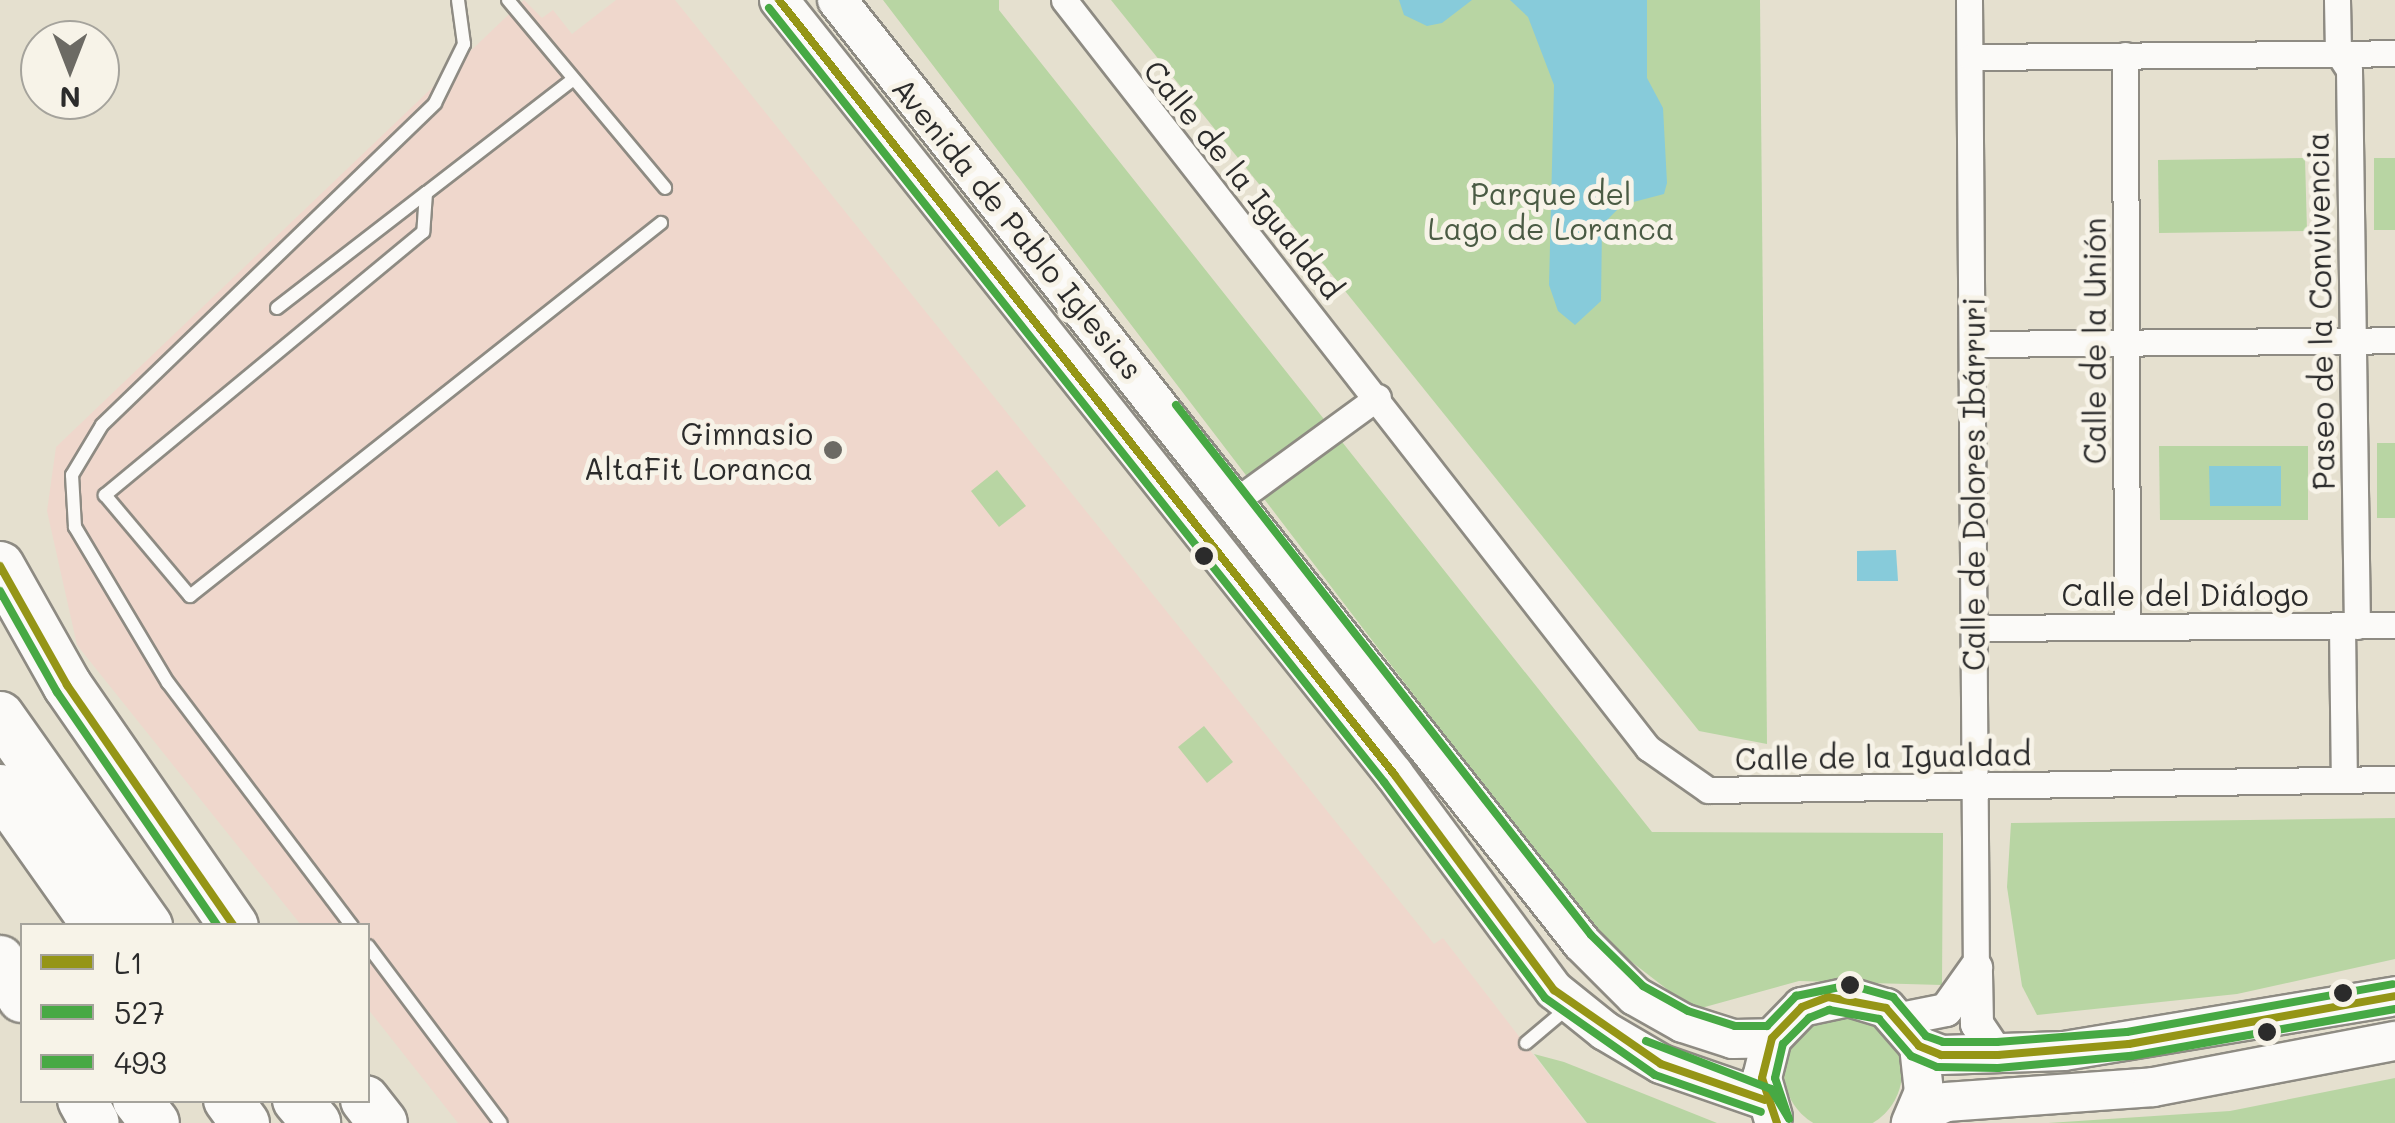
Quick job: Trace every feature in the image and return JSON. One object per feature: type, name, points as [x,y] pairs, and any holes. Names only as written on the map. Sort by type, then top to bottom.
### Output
[{"type":"highway","points":[[0,566],[67,685],[232,923]]},
{"type":"highway","points":[[0,594],[95,764],[198,923]]},
{"type":"highway","points":[[0,716],[146,923]]},
{"type":"highway","points":[[0,789],[95,923]]},
{"type":"highway","points":[[0,928],[20,953]]},
{"type":"highway","points":[[0,960],[20,995]]},
{"type":"highway","points":[[299,1103],[316,1123]]},
{"type":"highway","points":[[367,1103],[383,1123]]},
{"type":"main road","name":"Avenida de Pablo Iglesias","points":[[780,0],[1572,1005],[1661,1064],[1771,1112]]},
{"type":"main road","name":"Avenida de Pablo Iglesias","points":[[837,0],[1582,943],[1635,996],[1684,1023],[1733,1039],[1772,1038]]},
{"type":"main road","points":[[1771,1112],[1762,1078],[1772,1038],[1802,1007],[1828,997],[1869,1000],[1941,1056],[1998,1056],[2128,1044],[2395,996]]},
{"type":"main road","points":[[1910,1032],[1924,1092],[1913,1120]]},
{"type":"main road","points":[[1913,1120],[1946,1102],[1996,1111],[2395,1041]]},
{"type":"street","name":"Calle de la Igualdad","points":[[1064,0],[1378,397],[1648,748],[1708,790],[2395,778]]},
{"type":"street","name":"Calle de Dolores Ibárruri","points":[[1969,0],[1977,1024],[1998,1056]]},
{"type":"street","name":"Paseo de la Convivencia","points":[[2337,0],[2338,53],[2349,70],[2353,340],[2344,780]]},
{"type":"street","points":[[1970,56],[2395,53]]},
{"type":"street","name":"Calle de la Unión","points":[[2125,55],[2127,627]]},
{"type":"street","points":[[1972,344],[2395,340]]},
{"type":"street","points":[[1234,502],[1378,397]]},
{"type":"street","name":"Calle del Diálogo","points":[[1975,628],[2395,625]]},
{"type":"street","points":[[1910,1032],[1946,1010],[1976,968]]},
{"type":"lane","points":[[350,923],[168,683],[75,527],[72,475],[102,425],[435,103],[464,44],[458,0]]},
{"type":"lane","points":[[508,0],[665,188]]},
{"type":"lane","points":[[277,308],[574,79]]},
{"type":"lane","points":[[426,193],[423,232],[105,495],[190,596],[661,223]]},
{"type":"lane","points":[[370,949],[501,1123]]},
{"type":"lane","points":[[1526,1043],[1572,1005]]},
{"type":"shaded area","points":[[524,0],[542,18],[553,10],[572,34],[616,0],[675,0],[1434,944],[1443,938],[1586,1123],[458,1123],[370,1012],[370,923],[299,923],[77,645],[47,511],[56,447]]},
{"type":"green space","points":[[883,0],[999,0],[999,10],[1652,832],[1943,833],[1942,985],[1799,981],[1694,1010],[1598,936]]},
{"type":"green space","name":"Parque del Lago de Loranca","points":[[1111,0],[1760,0],[1767,744],[1699,731]]},
{"type":"green space","points":[[2305,158],[2307,231],[2159,233],[2158,160]]},
{"type":"green space","points":[[2374,158],[2395,158],[2395,230],[2374,230]]},
{"type":"green space","points":[[2377,443],[2395,443],[2395,518],[2377,518]]},
{"type":"green space","points":[[2159,446],[2308,446],[2308,520],[2160,520]]},
{"type":"green space","points":[[997,470],[1026,506],[999,527],[971,491]]},
{"type":"green space","points":[[1204,726],[1233,762],[1207,783],[1178,747]]},
{"type":"green space","points":[[2395,818],[2395,959],[2237,994],[2037,1015],[2022,986],[2007,887],[2011,823]]},
{"type":"green space","points":[[1831,1014],[1855,1014],[1876,1023],[1892,1039],[1901,1060],[1898,1095],[1885,1114],[1871,1124],[1815,1124],[1794,1105],[1785,1084],[1785,1060],[1794,1039],[1810,1023]]},
{"type":"green space","points":[[1534,1054],[1564,1062],[1717,1123],[1587,1123]]},
{"type":"green space","points":[[2395,1078],[2395,1123],[2048,1123],[2230,1111]]},
{"type":"water","points":[[1399,0],[1472,0],[1442,23],[1427,26],[1404,15]]},
{"type":"water","points":[[1510,0],[1647,0],[1647,78],[1663,108],[1667,183],[1664,194],[1622,205],[1602,228],[1601,301],[1575,325],[1558,311],[1549,285],[1554,85],[1528,17]]},
{"type":"water","points":[[2209,466],[2281,466],[2281,506],[2210,506]]},
{"type":"water","points":[[1896,550],[1898,581],[1857,581],[1857,551]]},
{"type":"transit line","name":"L1","points":[[779,0],[1394,774],[1554,990],[1661,1064],[1765,1100]]},
{"type":"transit line","name":"527","points":[[769,8],[1384,782],[1545,998],[1655,1075],[1761,1112]]},
{"type":"transit line","name":"493","points":[[1176,405],[1591,935],[1643,986],[1688,1011],[1735,1026],[1767,1026],[1796,996],[1850,985],[1893,997],[1926,1036],[1943,1042],[1997,1042],[2127,1032],[2393,984]]},
{"type":"transit line","name":"L1","points":[[0,566],[67,685],[232,923]]},
{"type":"transit line","name":"527","points":[[0,591],[57,692],[216,923]]},
{"type":"transit line","name":"L1","points":[[1777,1123],[1762,1078],[1772,1038],[1802,1007],[1828,997],[1886,1008],[1919,1046],[1941,1055],[1998,1055],[2129,1044],[2395,996]]},
{"type":"transit line","name":"527","points":[[1789,1119],[1775,1078],[1783,1044],[1809,1018],[1829,1010],[1879,1019],[1911,1056],[1937,1067],[1998,1068],[2131,1056],[2395,1009]]},
{"type":"transit line","name":"493","points":[[1646,1041],[1771,1089],[1788,1117]]},
{"type":"place","name":"Gimnasio AltaFit Loranca","points":[[833,450]]}]
